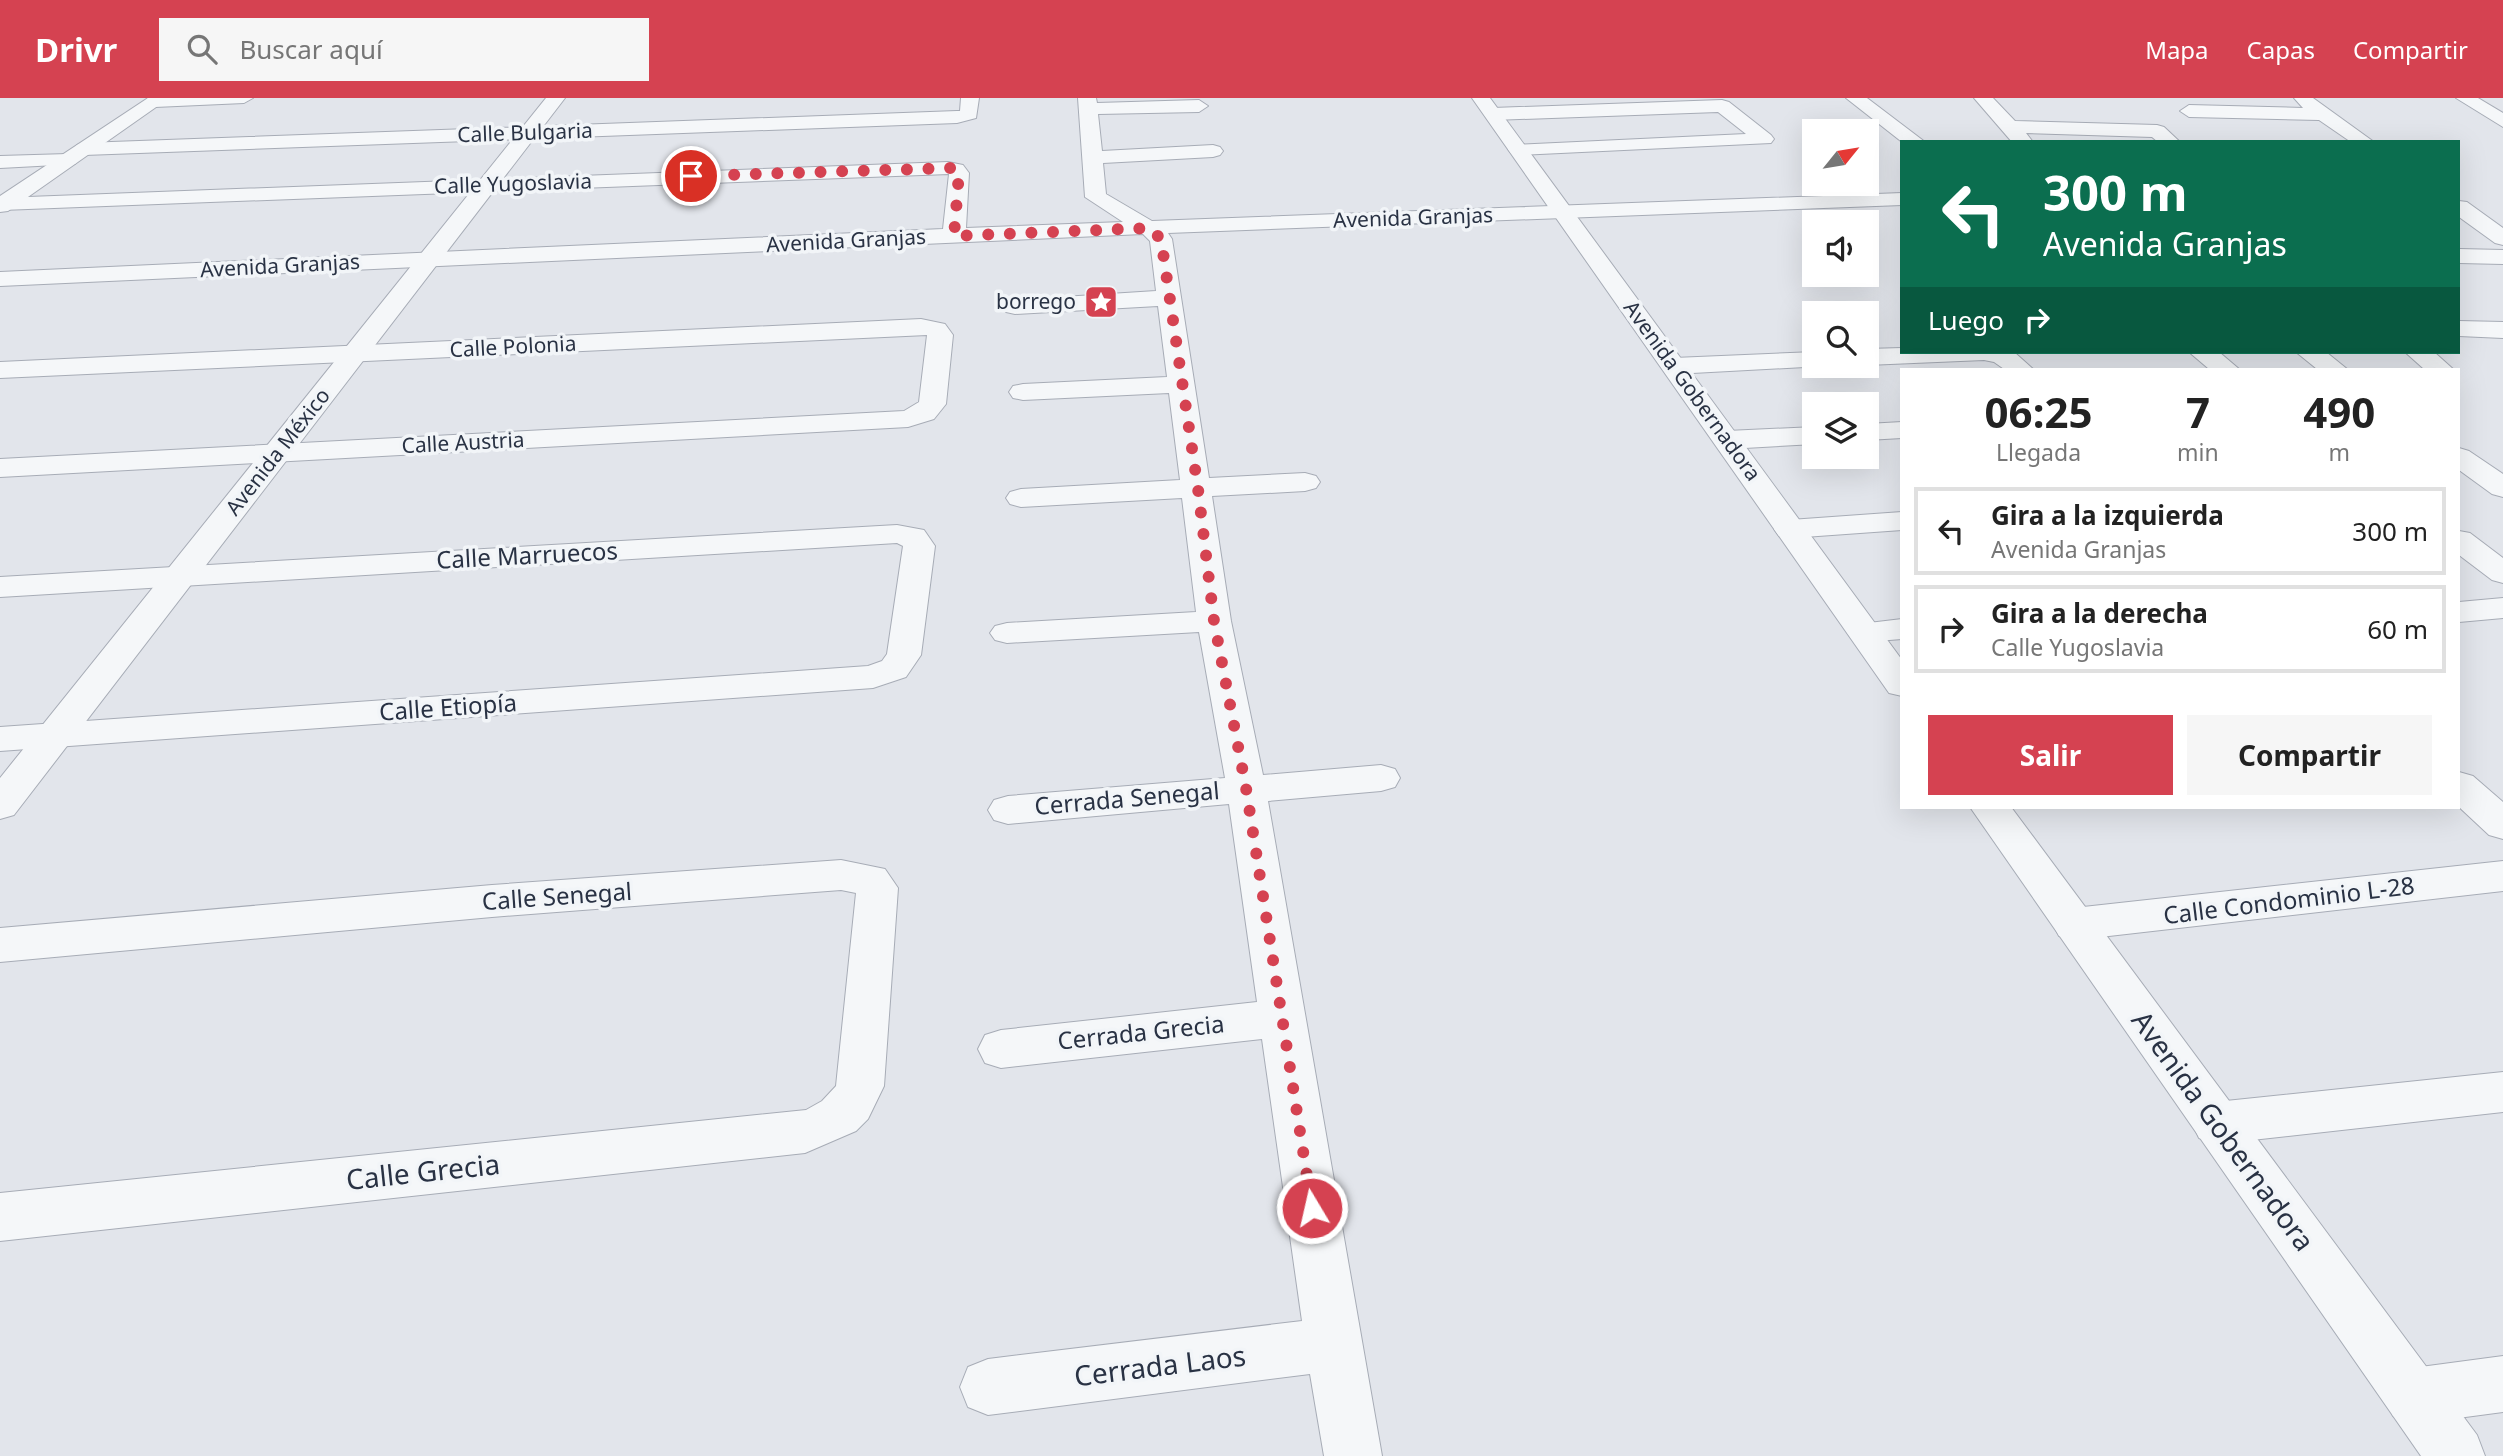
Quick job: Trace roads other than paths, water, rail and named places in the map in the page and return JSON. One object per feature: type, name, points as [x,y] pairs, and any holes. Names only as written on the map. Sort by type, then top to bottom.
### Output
[{"type":"street","points":[[1,205],[157,99],[244,98]]},
{"type":"street","name":"Avenida México","points":[[0,805],[556,98]]},
{"type":"street","points":[[1855,98],[1912,140]]},
{"type":"street","points":[[1983,98],[2017,134],[2157,131],[2168,140]]},
{"type":"street","points":[[2301,98],[2361,140]]},
{"type":"street","points":[[2465,98],[2503,121]]},
{"type":"street","points":[[1199,106],[1087,104],[1096,197],[1149,228],[1161,239],[1198,489],[1214,621],[1246,788],[1353,1456]]},
{"type":"street","name":"Calle Bulgaria","points":[[0,162],[76,155],[968,106]]},
{"type":"street","points":[[1487,106],[1722,106],[1764,139],[1518,149]]},
{"type":"street","name":"Avenida Gobernadora","points":[[1487,106],[1900,682]]},
{"type":"street","points":[[2189,111],[2323,114]]},
{"type":"street","points":[[1094,157],[1213,151]]},
{"type":"street","name":"Calle Yugoslavia","points":[[1,205],[952,168],[959,173],[954,236]]},
{"type":"street","name":"Avenida Granjas","points":[[0,279],[954,236],[1900,199]]},
{"type":"street","points":[[2460,208],[2503,239]]},
{"type":"street","points":[[2460,256],[2503,257]]},
{"type":"street","points":[[1015,307],[1168,298]]},
{"type":"street","name":"Calle Polonia","points":[[0,370],[930,328],[939,331],[940,335],[932,404],[924,414]]},
{"type":"street","points":[[2460,328],[2503,331]]},
{"type":"street","points":[[1879,357],[1945,354]]},
{"type":"street","points":[[1994,354],[2003,356],[2019,368]]},
{"type":"street","points":[[2205,354],[2225,368]]},
{"type":"street","points":[[2312,354],[2333,368]]},
{"type":"street","points":[[2421,354],[2439,368]]},
{"type":"street","points":[[1674,366],[1802,361]]},
{"type":"street","points":[[1023,392],[1181,384]]},
{"type":"street","name":"Calle Austria","points":[[0,468],[908,419],[924,414]]},
{"type":"street","points":[[1879,431],[1900,430]]},
{"type":"street","points":[[1727,440],[1802,436]]},
{"type":"street","points":[[2460,458],[2503,488]]},
{"type":"street","points":[[1021,498],[1305,482]]},
{"type":"street","points":[[1790,529],[1900,521]]},
{"type":"street","name":"Calle Marruecos","points":[[0,587],[906,534],[918,540],[919,546],[904,655],[894,670]]},
{"type":"street","points":[[2460,541],[2503,573]]},
{"type":"street","points":[[2460,612],[2503,608]]},
{"type":"street","points":[[1007,633],[1214,621]]},
{"type":"street","points":[[1864,632],[1900,629]]},
{"type":"street","name":"Calle Etiopía","points":[[0,739],[873,677],[894,670]]},
{"type":"street","name":"Cerrada Senegal","points":[[1008,810],[1381,778]]},
{"type":"street","points":[[2460,786],[2503,825]]},
{"type":"street","name":"Avenida Gobernadora","points":[[1991,809],[2456,1456]]},
{"type":"street","name":"Calle Senegal","points":[[0,945],[492,901],[859,876],[870,880],[877,888],[877,900],[860,1086],[855,1102],[843,1115]]},
{"type":"street","name":"Calle Condominio L-28","points":[[2074,924],[2503,876]]},
{"type":"street","name":"Cerrada Grecia","points":[[1001,1048],[1282,1018]]},
{"type":"street","points":[[2216,1123],[2503,1092]]},
{"type":"street","name":"Calle Grecia","points":[[0,1217],[805,1132],[843,1115]]},
{"type":"street","name":"Cerrada Laos","points":[[988,1387],[1333,1344]]},
{"type":"street","points":[[2413,1396],[2503,1384]]},
{"type":"place","name":"borrego","points":[[1101,302]]}]
